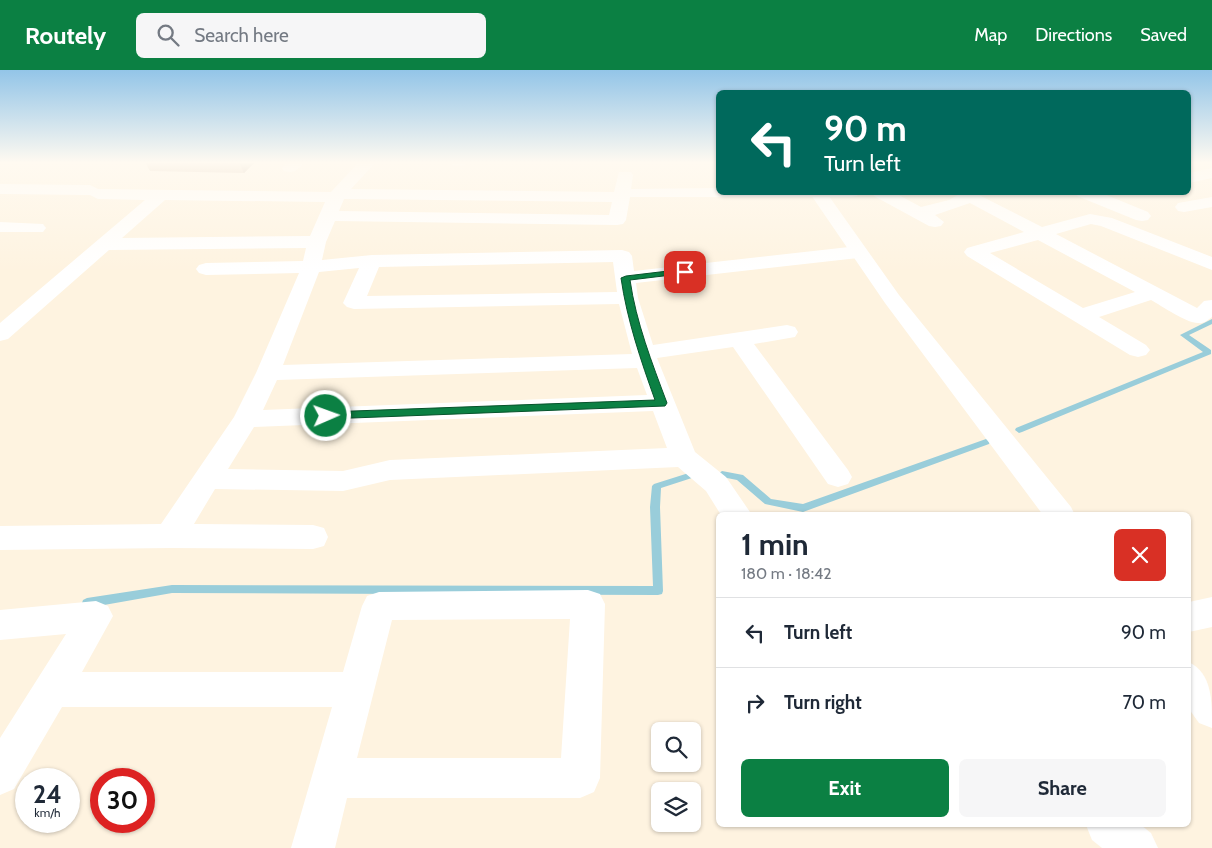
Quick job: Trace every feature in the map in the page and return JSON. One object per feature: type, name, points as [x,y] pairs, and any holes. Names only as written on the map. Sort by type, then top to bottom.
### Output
[{"type":"street","points":[[0,334],[156,198]]},
{"type":"street","points":[[244,198],[617,220],[627,198]]},
{"type":"street","points":[[170,536],[246,419],[268,373],[311,267],[317,242],[337,198]]},
{"type":"street","points":[[334,203],[506,198]]},
{"type":"street","points":[[822,198],[858,252],[1058,512]]},
{"type":"street","points":[[892,198],[935,222]]},
{"type":"street","points":[[920,213],[951,205],[963,198]]},
{"type":"street","points":[[978,198],[1040,234],[1198,317],[1212,306]]},
{"type":"street","points":[[1099,198],[1157,222]]},
{"type":"street","points":[[1184,207],[1212,202]]},
{"type":"street","points":[[1138,350],[974,252],[1090,219],[1098,220],[1207,258]]},
{"type":"street","points":[[0,228],[37,228]]},
{"type":"street","points":[[104,244],[317,242]]},
{"type":"street","points":[[372,261],[354,303],[627,288],[858,252]]},
{"type":"street","points":[[206,269],[311,267],[372,261],[622,256],[627,288],[645,357],[684,457],[716,484],[735,512]]},
{"type":"street","points":[[1081,316],[1152,294]]},
{"type":"street","points":[[268,373],[645,357],[787,332]]},
{"type":"street","points":[[739,339],[838,477]]},
{"type":"street","points":[[246,419],[662,403]]},
{"type":"street","points":[[207,479],[343,481],[390,470],[684,457]]},
{"type":"street","points":[[0,538],[313,537]]},
{"type":"street","points":[[312,848],[379,606],[588,604],[580,778],[332,778]]},
{"type":"street","points":[[1191,616],[1212,612]]},
{"type":"street","points":[[0,626],[96,616],[0,775]]},
{"type":"street","points":[[1191,683],[1212,710]]},
{"type":"street","points":[[52,689],[356,690]]},
{"type":"street","points":[[1110,827],[1136,848]]},
{"type":"waterway","points":[[1019,430],[1208,352],[1184,335],[1212,321]]},
{"type":"waterway","points":[[722,474],[740,477],[768,502],[803,508],[986,442]]},
{"type":"waterway","points":[[87,603],[172,589],[658,591],[655,507],[657,486],[695,474]]},
{"type":"route","points":[[326,416],[662,403],[646,361],[628,298],[626,278],[685,272]]}]
